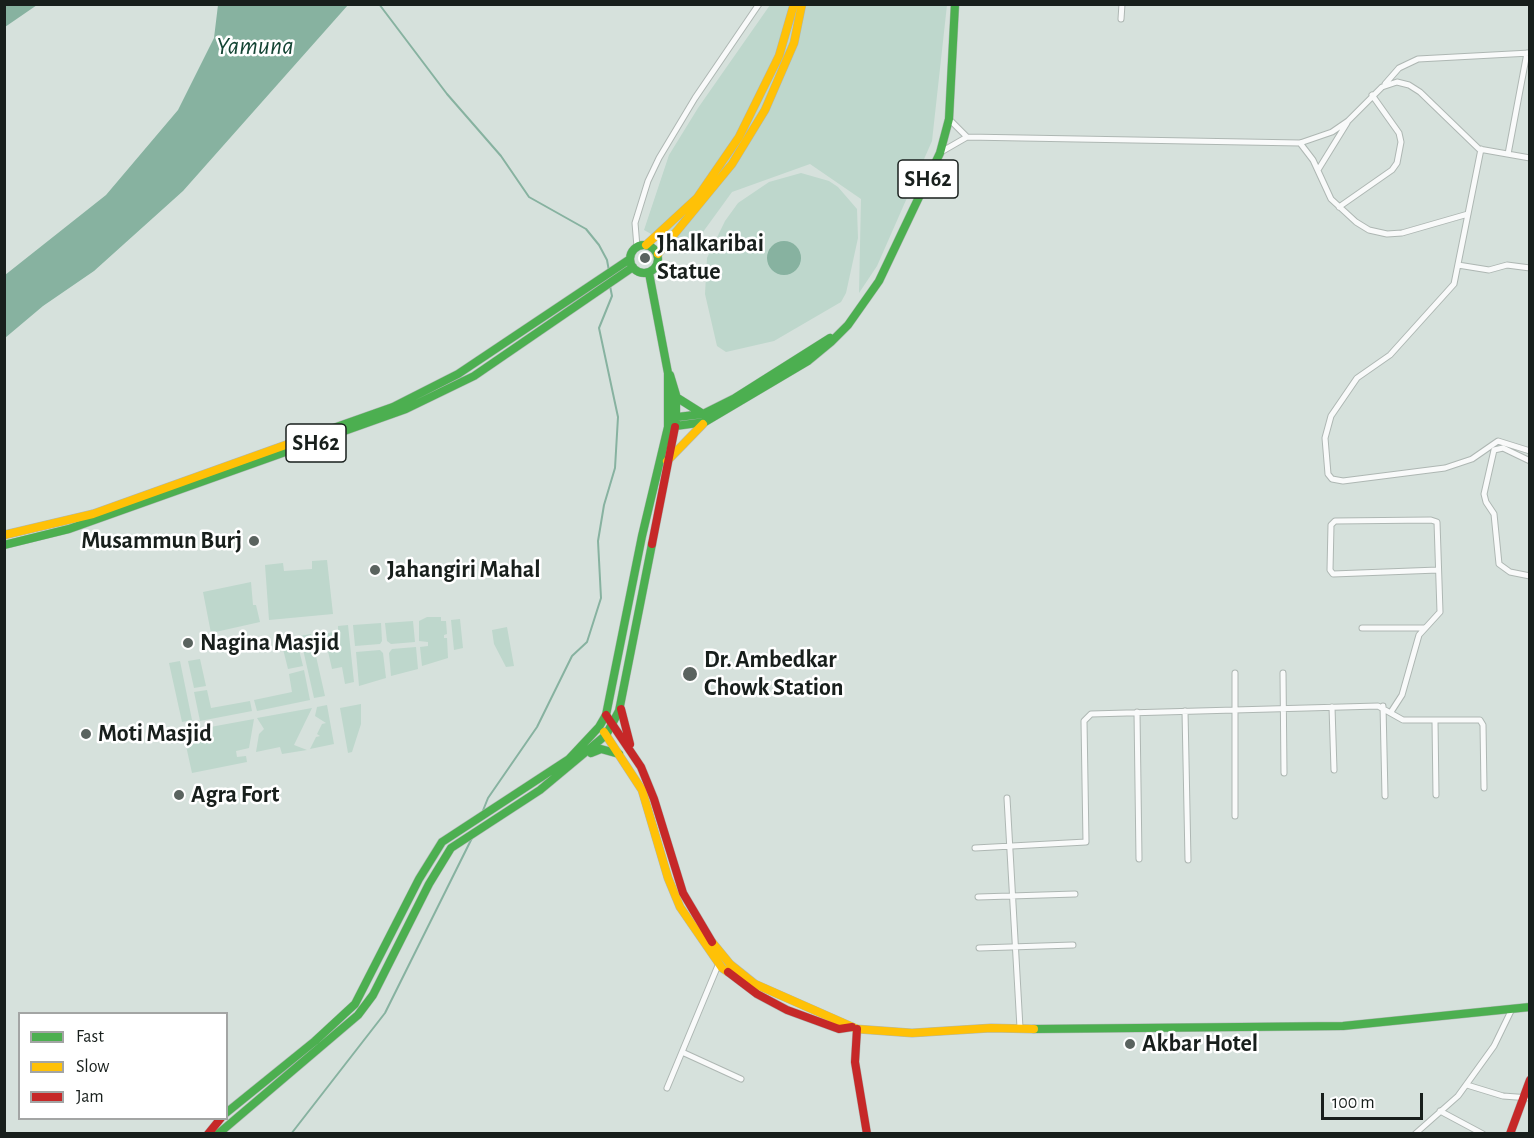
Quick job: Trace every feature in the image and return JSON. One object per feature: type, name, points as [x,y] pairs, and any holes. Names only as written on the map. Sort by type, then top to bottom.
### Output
[{"type":"main road","points":[[794,4],[779,56],[739,137],[697,198],[646,245],[637,247],[630,259],[633,267],[640,273],[649,273],[656,267],[658,254],[726,172],[765,110],[787,63],[802,4]]},
{"type":"main road","name":"SH62","points":[[672,423],[704,418],[840,333],[879,281],[940,153],[949,119],[955,4]]},
{"type":"main road","points":[[646,245],[658,254]]},
{"type":"main road","name":"SH62","points":[[4,536],[93,514],[181,480],[324,433],[393,407],[458,374],[630,259]]},
{"type":"main road","name":"SH62","points":[[4,545],[69,529],[406,409],[474,376],[633,267]]},
{"type":"main road","points":[[491,815],[520,791],[569,759],[599,727],[606,715],[642,536],[672,423],[668,373],[649,273]]},
{"type":"main road","points":[[228,1111],[315,1041],[355,1004],[419,879],[442,842],[525,799],[587,754],[614,724],[620,705],[668,461],[676,397],[668,373]]},
{"type":"main road","points":[[668,461],[704,418],[676,397]]},
{"type":"main road","points":[[620,705],[634,757]]},
{"type":"main road","points":[[606,715],[634,757],[654,799],[683,893],[715,948],[730,964],[755,984],[854,1028]]},
{"type":"main road","points":[[599,727],[621,754],[642,790],[672,890],[718,963],[733,978],[787,1010],[839,1029],[854,1028],[912,1033],[1020,1028],[1129,1030],[1343,1026],[1511,1011],[1530,1007]]},
{"type":"main road","points":[[587,754],[601,749],[621,754]]},
{"type":"main road","points":[[520,791],[525,799]]},
{"type":"main road","points":[[218,1134],[341,1032],[362,1011],[373,995],[444,857],[461,834]]},
{"type":"main road","points":[[419,879],[429,884]]},
{"type":"main road","points":[[355,1004],[362,1011]]},
{"type":"main road","points":[[854,1028],[855,1062],[867,1134]]},
{"type":"main road","points":[[1510,1134],[1527,1098],[1530,1080]]},
{"type":"main road","points":[[208,1134],[220,1120]]},
{"type":"street","points":[[637,247],[635,224],[648,181],[659,158],[694,98],[759,4]]},
{"type":"street","points":[[1121,19],[1122,4]]},
{"type":"street","points":[[1318,170],[1348,121],[1399,68],[1410,61],[1528,53],[1508,154]]},
{"type":"street","points":[[1382,87],[1397,82],[1414,88],[1480,149],[1530,158]]},
{"type":"street","points":[[1339,207],[1392,170],[1397,163],[1401,142],[1399,133],[1372,95]]},
{"type":"street","points":[[949,119],[966,136]]},
{"type":"street","points":[[940,153],[966,136],[1300,144],[1332,132],[1348,121]]},
{"type":"street","points":[[1300,144],[1318,170],[1325,190],[1339,207],[1363,227],[1387,234],[1414,231],[1468,214]]},
{"type":"street","points":[[1480,149],[1456,279],[1450,290],[1390,355],[1358,378],[1330,416],[1325,438],[1328,474],[1332,479],[1343,481],[1444,468],[1472,459],[1498,441],[1530,451]]},
{"type":"street","points":[[1458,266],[1489,270],[1507,266],[1530,268]]},
{"type":"street","points":[[1530,460],[1503,448],[1494,450],[1484,494],[1495,518],[1499,564],[1510,572],[1530,576]]},
{"type":"street","points":[[1391,712],[1402,695],[1417,640],[1424,628],[1440,612],[1437,525],[1435,520],[1335,521],[1331,525],[1330,570],[1333,574],[1438,570]]},
{"type":"street","points":[[1362,628],[1424,628]]},
{"type":"street","points":[[1235,673],[1235,816]]},
{"type":"street","points":[[1283,673],[1284,773]]},
{"type":"street","points":[[1383,706],[1385,796]]},
{"type":"street","points":[[975,848],[1086,842],[1085,717],[1091,714],[1383,706],[1403,720],[1483,722],[1485,788]]},
{"type":"street","points":[[1332,707],[1334,770]]},
{"type":"street","points":[[1185,711],[1188,860]]},
{"type":"street","points":[[1137,712],[1139,859]]},
{"type":"street","points":[[1435,721],[1436,795]]},
{"type":"street","points":[[1007,798],[1020,1028]]},
{"type":"street","points":[[978,897],[1075,894]]},
{"type":"street","points":[[979,948],[1073,945]]},
{"type":"street","points":[[667,1088],[718,963]]},
{"type":"street","points":[[1415,1134],[1467,1085],[1494,1046],[1511,1011]]},
{"type":"street","points":[[682,1052],[741,1079]]},
{"type":"street","points":[[1467,1085],[1503,1096],[1527,1098]]},
{"type":"street","points":[[1440,1111],[1484,1134]]},
{"type":"shaded area","points":[[770,5],[947,5],[932,141],[877,266],[859,293],[861,199],[810,164],[732,192],[687,254],[644,230],[669,155],[698,108]]},
{"type":"shaded area","points":[[801,173],[829,181],[838,187],[857,209],[858,238],[846,293],[841,302],[774,341],[726,352],[717,346],[705,294],[707,258],[725,221],[738,203],[769,182]]},
{"type":"shaded area","points":[[327,560],[333,614],[269,620],[265,565],[283,563],[284,571],[312,569],[312,561]]},
{"type":"shaded area","points":[[251,582],[253,605],[256,605],[260,622],[211,633],[203,592]]},
{"type":"shaded area","points":[[427,617],[441,617],[441,621],[446,621],[447,634],[444,638],[447,638],[448,658],[422,666],[420,647],[428,646],[428,642],[419,641],[419,621]]},
{"type":"shaded area","points":[[460,619],[463,648],[454,650],[451,620]]},
{"type":"shaded area","points":[[413,621],[415,642],[391,644],[387,641],[385,623]]},
{"type":"shaded area","points":[[381,623],[382,641],[380,644],[355,646],[353,625]]},
{"type":"shaded area","points":[[348,625],[354,682],[345,684],[342,667],[332,669],[324,634],[338,631],[338,626]]},
{"type":"shaded area","points":[[507,627],[514,666],[506,667],[494,644],[492,630]]},
{"type":"shaded area","points":[[311,634],[325,696],[314,698],[300,636]]},
{"type":"shaded area","points":[[296,638],[303,666],[288,669],[281,641]]},
{"type":"shaded area","points":[[416,647],[418,669],[391,676],[389,653],[392,649]]},
{"type":"shaded area","points":[[380,650],[383,653],[386,678],[359,686],[356,652]]},
{"type":"shaded area","points":[[200,659],[206,686],[194,688],[188,661]]},
{"type":"shaded area","points":[[180,661],[192,720],[182,722],[169,663]]},
{"type":"shaded area","points":[[304,670],[310,700],[257,711],[254,700],[292,692],[289,674]]},
{"type":"shaded area","points":[[207,690],[211,708],[250,701],[252,711],[200,721],[194,692]]},
{"type":"shaded area","points":[[361,704],[361,724],[352,752],[348,753],[340,708]]},
{"type":"shaded area","points":[[327,705],[334,744],[310,749],[316,737],[320,736],[317,734],[322,724],[326,723],[315,716],[317,707]]},
{"type":"shaded area","points":[[312,708],[294,745],[307,750],[282,754],[280,747],[256,752],[259,734],[264,729],[257,718]]},
{"type":"shaded area","points":[[254,719],[249,748],[236,751],[237,757],[246,756],[247,762],[192,773],[183,732]]},
{"type":"water","points":[[5,4],[37,4],[37,5],[5,27]]},
{"type":"water","name":"Yamuna","points":[[218,5],[348,5],[183,191],[94,271],[43,306],[5,338],[5,275],[106,195],[178,110],[214,38]]},
{"type":"water","points":[[784,241],[796,246],[801,258],[796,270],[784,275],[772,270],[767,258],[772,246]]},
{"type":"waterway","points":[[379,4],[447,94],[501,156],[529,197],[586,229],[599,245],[607,260],[609,271]]},
{"type":"waterway","points":[[482,813],[488,798],[537,727],[572,656],[587,642],[601,598],[598,541],[604,505],[615,468],[618,417],[599,328],[612,296],[610,286]]},
{"type":"waterway","points":[[291,1134],[385,1013],[472,838]]},
{"type":"traffic: fast","points":[[649,273],[668,373],[668,427],[705,422],[808,361],[831,342],[848,325],[879,281],[940,153],[949,119],[955,4]]},
{"type":"traffic: fast","points":[[644,245],[654,249],[658,259],[654,269],[644,273],[634,269],[630,259],[634,249],[644,245]]},
{"type":"traffic: fast","points":[[294,442],[393,407],[458,374],[630,259]]},
{"type":"traffic: fast","points":[[4,545],[69,529],[406,409],[474,376],[633,267]]},
{"type":"traffic: fast","points":[[669,418],[703,414],[735,398],[830,338]]},
{"type":"traffic: fast","points":[[670,375],[676,395],[676,423]]},
{"type":"traffic: fast","points":[[676,397],[703,414]]},
{"type":"traffic: fast","points":[[228,1111],[315,1041],[355,1004],[419,879],[442,842],[569,759],[599,727],[606,715],[642,536],[668,427]]},
{"type":"traffic: fast","points":[[218,1134],[358,1015],[373,995],[429,884],[451,848],[540,790],[606,735],[619,711],[652,544]]},
{"type":"traffic: fast","points":[[591,753],[601,749],[619,754]]},
{"type":"traffic: fast","points":[[1034,1029],[1343,1026],[1530,1007]]},
{"type":"traffic: slow","points":[[646,245],[697,198],[739,137],[779,56],[794,4]]},
{"type":"traffic: slow","points":[[658,254],[732,164],[765,110],[794,43],[802,4]]},
{"type":"traffic: slow","points":[[667,461],[703,424]]},
{"type":"traffic: slow","points":[[4,535],[93,514],[294,442]]},
{"type":"traffic: slow","points":[[604,732],[642,790],[668,878],[680,907],[722,968],[728,972]]},
{"type":"traffic: slow","points":[[712,942],[730,964],[755,984],[857,1029],[912,1033],[991,1028],[1034,1029]]},
{"type":"traffic: jam","points":[[652,544],[675,427]]},
{"type":"traffic: jam","points":[[621,709],[630,744]]},
{"type":"traffic: jam","points":[[606,715],[641,767],[654,799],[683,893],[712,942]]},
{"type":"traffic: jam","points":[[728,972],[757,994],[787,1010],[839,1029],[852,1027]]},
{"type":"traffic: jam","points":[[857,1029],[855,1062],[867,1134]]},
{"type":"traffic: jam","points":[[1510,1134],[1530,1080]]},
{"type":"traffic: jam","points":[[208,1134],[219,1120]]},
{"type":"place","name":"Jhalkaribai Statue","points":[[645,258]]},
{"type":"place","name":"Musammun Burj","points":[[254,541]]},
{"type":"place","name":"Jahangiri Mahal","points":[[375,570]]},
{"type":"place","name":"Nagina Masjid","points":[[188,643]]},
{"type":"place","name":"Dr. Ambedkar Chowk Station","points":[[690,674]]},
{"type":"place","name":"Moti Masjid","points":[[86,734]]},
{"type":"place","name":"Agra Fort","points":[[179,795]]},
{"type":"place","name":"Akbar Hotel","points":[[1130,1044]]}]
